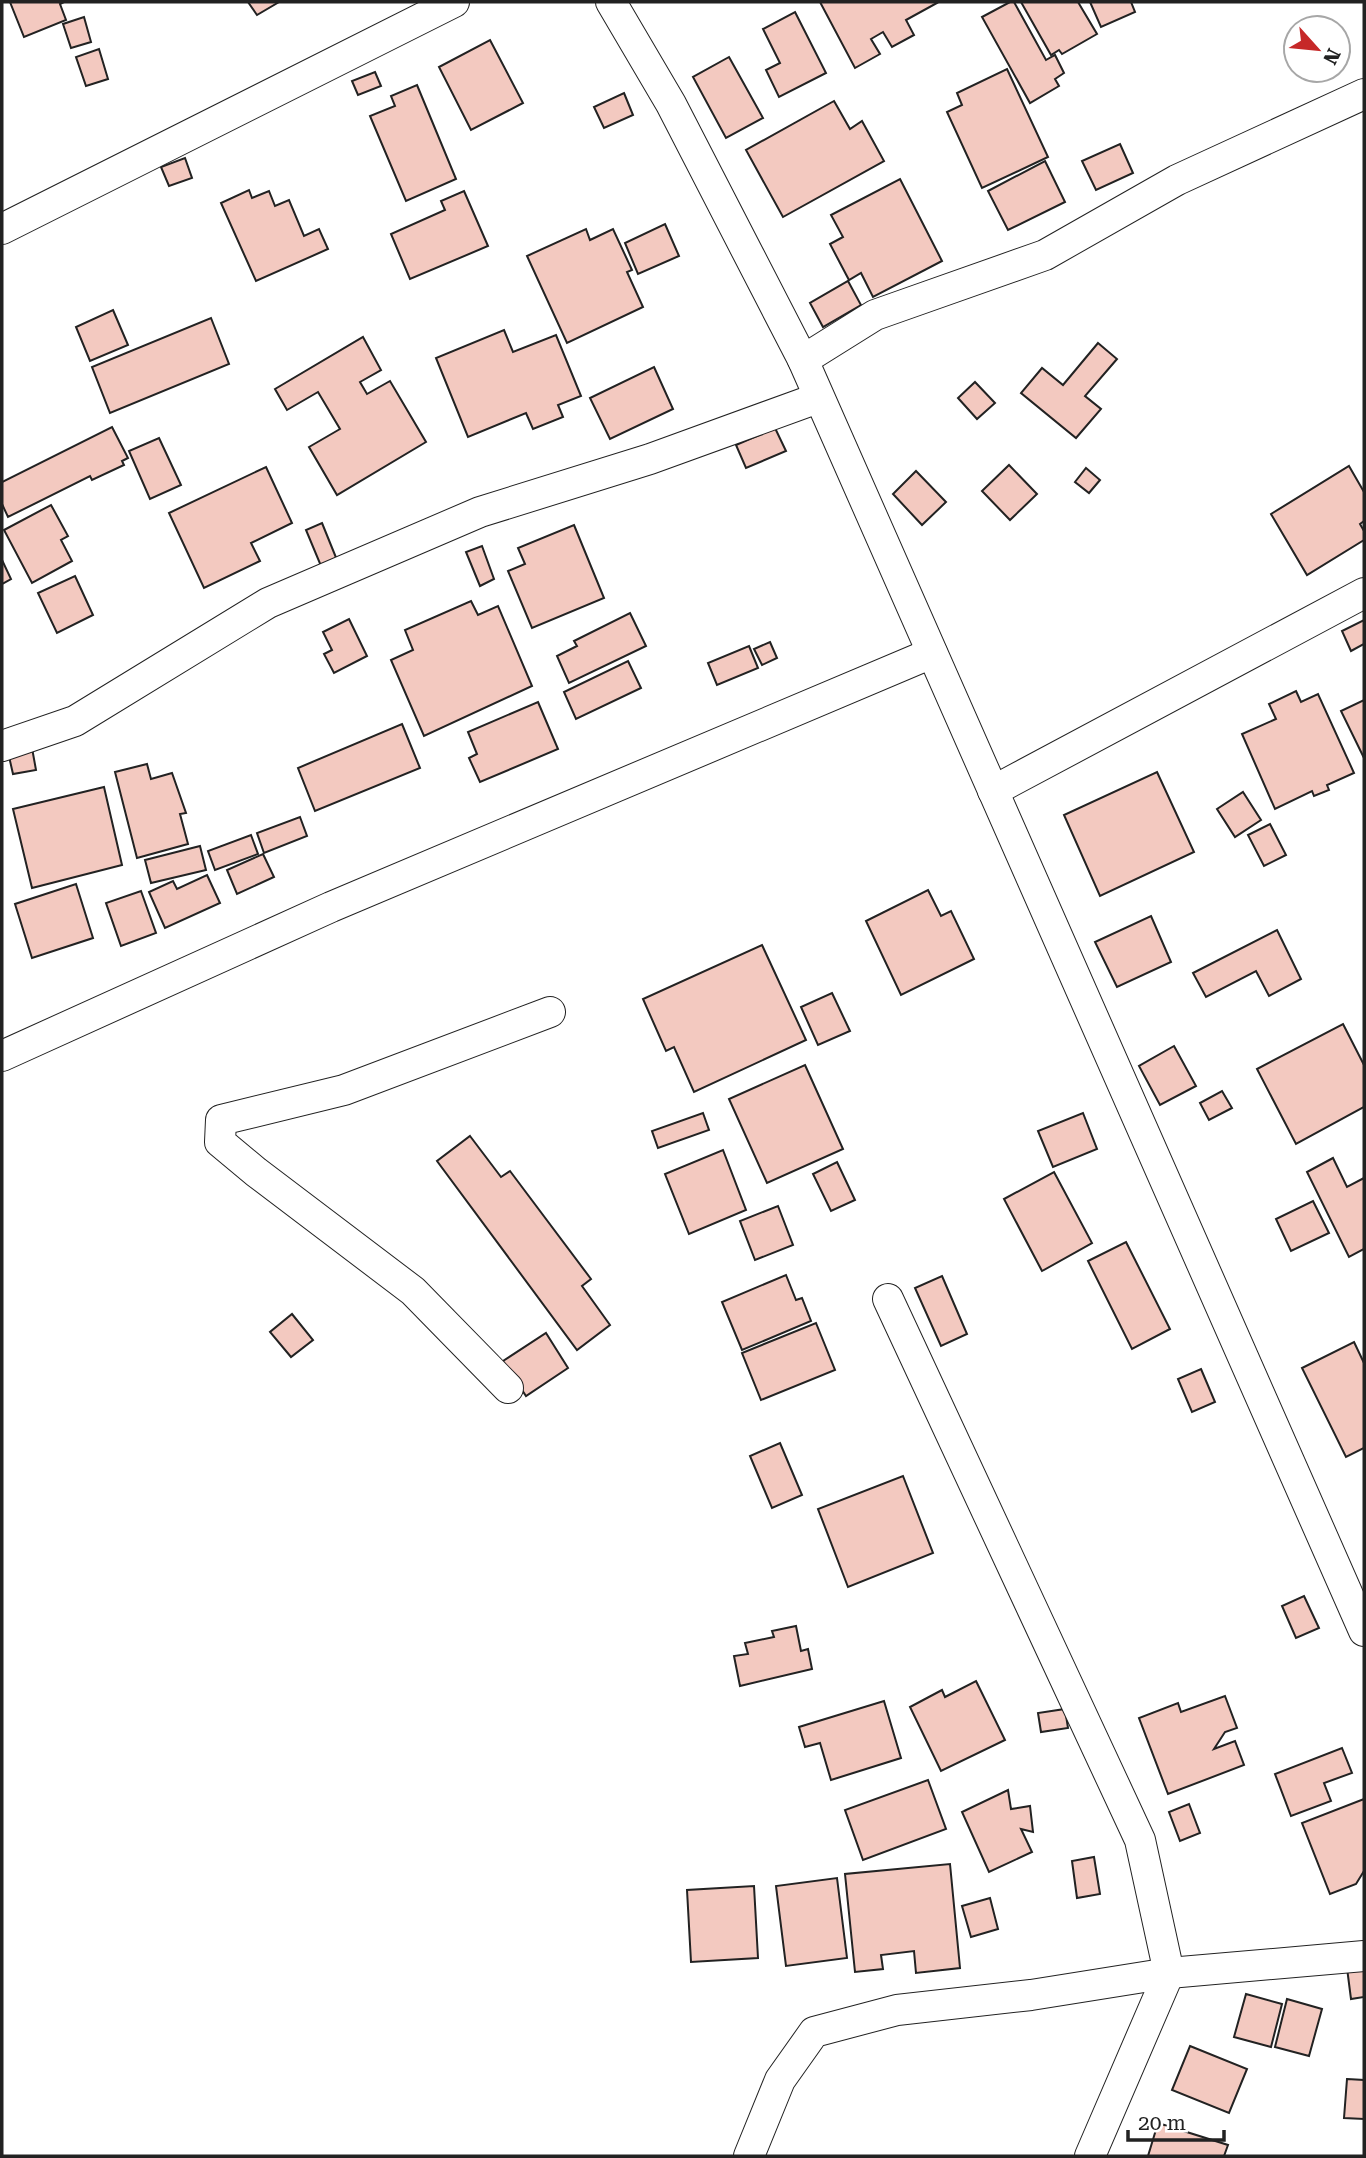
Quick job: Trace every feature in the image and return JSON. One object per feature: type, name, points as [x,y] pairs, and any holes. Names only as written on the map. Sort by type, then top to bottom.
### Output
[{"type":"street","points":[[2,229],[454,2]]},
{"type":"street","points":[[611,2],[671,104],[803,360],[1364,1630]]},
{"type":"street","points":[[803,360],[875,315],[1045,255],[1177,180],[1364,94]]},
{"type":"street","points":[[2,746],[75,720],[268,603],[480,512],[650,459],[818,398]]},
{"type":"street","points":[[993,791],[1364,593]]},
{"type":"street","points":[[2,1056],[356,897],[932,653]]},
{"type":"street","points":[[508,1388],[413,1291],[220,1142],[221,1120],[344,1090],[550,1012]]},
{"type":"street","points":[[888,1299],[1140,1840],[1169,1973],[1090,2156]]},
{"type":"street","points":[[749,2156],[780,2080],[814,2032],[897,2010],[1031,1995],[1169,1973],[1364,1956]]},
{"type":"building","points":[[10,2],[64,2],[60,4],[66,20],[24,37]]},
{"type":"building","points":[[248,2],[279,2],[257,15]]},
{"type":"building","points":[[820,2],[937,3],[906,20],[914,35],[892,47],[883,32],[871,39],[880,54],[855,68]]},
{"type":"building","points":[[1014,2],[1046,60],[1055,55],[1064,73],[1055,79],[1059,86],[1030,103],[982,17]]},
{"type":"building","points":[[1021,2],[1078,2],[1097,34],[1062,54],[1059,50],[1051,55]]},
{"type":"building","points":[[1090,2],[1131,2],[1135,12],[1101,27]]},
{"type":"building","points":[[795,12],[826,73],[779,97],[766,70],[780,63],[763,29]]},
{"type":"building","points":[[84,17],[91,42],[71,48],[63,24]]},
{"type":"building","points":[[490,40],[523,103],[471,130],[439,67]]},
{"type":"building","points":[[99,49],[108,79],[86,86],[76,57]]},
{"type":"building","points":[[729,57],[763,118],[726,138],[693,77]]},
{"type":"building","points":[[1007,69],[1048,157],[982,188],[947,112],[962,105],[957,93]]},
{"type":"building","points":[[375,72],[381,86],[358,95],[352,81]]},
{"type":"building","points":[[417,85],[456,179],[406,201],[370,116],[395,106],[391,96]]},
{"type":"building","points":[[624,93],[633,115],[604,128],[594,107]]},
{"type":"building","points":[[834,101],[850,129],[862,121],[884,161],[783,217],[746,150]]},
{"type":"building","points":[[1120,144],[1133,173],[1096,190],[1082,161]]},
{"type":"building","points":[[185,158],[192,178],[169,186],[161,167]]},
{"type":"building","points":[[1045,161],[1065,202],[1008,230],[988,191]]},
{"type":"building","points":[[900,179],[942,261],[873,297],[861,273],[849,280],[830,244],[843,237],[831,215]]},
{"type":"building","points":[[249,190],[252,198],[269,191],[275,206],[289,200],[304,236],[319,229],[328,249],[256,281],[221,203]]},
{"type":"building","points":[[464,191],[488,246],[410,279],[391,234],[445,210],[441,201]]},
{"type":"building","points":[[665,224],[679,256],[638,274],[625,243]]},
{"type":"building","points":[[586,229],[590,240],[613,229],[632,270],[627,272],[643,307],[567,343],[527,256]]},
{"type":"building","points":[[848,281],[861,305],[823,327],[810,303]]},
{"type":"building","points":[[113,310],[128,345],[90,361],[76,327]]},
{"type":"building","points":[[211,318],[229,364],[110,413],[92,367]]},
{"type":"building","points":[[504,330],[513,352],[556,335],[581,396],[558,405],[563,417],[533,429],[526,413],[468,437],[436,358]]},
{"type":"building","points":[[363,337],[381,370],[360,382],[367,394],[390,381],[426,442],[337,495],[309,447],[340,429],[318,392],[287,410],[275,389]]},
{"type":"building","points":[[1098,343],[1117,359],[1085,396],[1101,409],[1076,438],[1021,393],[1042,368],[1063,385]]},
{"type":"building","points":[[654,367],[673,409],[610,439],[590,398]]},
{"type":"building","points":[[975,382],[995,403],[977,419],[958,398]]},
{"type":"building","points":[[112,427],[128,458],[122,461],[124,465],[92,480],[90,476],[8,517],[2,504],[2,482]]},
{"type":"building","points":[[775,428],[786,451],[746,468],[736,445]]},
{"type":"building","points":[[159,438],[181,485],[150,499],[129,451]]},
{"type":"building","points":[[1009,465],[1037,494],[1010,520],[982,491]]},
{"type":"building","points":[[1349,466],[1364,492],[1364,521],[1360,524],[1364,531],[1364,540],[1307,575],[1271,514]]},
{"type":"building","points":[[266,467],[292,523],[251,543],[260,561],[204,588],[169,513]]},
{"type":"building","points":[[1086,468],[1100,480],[1089,493],[1075,482]]},
{"type":"building","points":[[916,471],[946,502],[922,525],[893,494]]},
{"type":"building","points":[[51,505],[68,536],[61,540],[72,561],[32,583],[4,530]]},
{"type":"building","points":[[322,523],[337,560],[321,566],[306,530]]},
{"type":"building","points":[[574,525],[604,598],[532,628],[508,571],[525,564],[518,548]]},
{"type":"building","points":[[482,546],[494,579],[480,586],[466,552]]},
{"type":"building","points":[[2,560],[11,579],[2,584]]},
{"type":"building","points":[[75,576],[93,615],[57,633],[38,593]]},
{"type":"building","points":[[471,601],[478,615],[498,606],[532,686],[424,736],[391,660],[413,650],[405,630]]},
{"type":"building","points":[[630,613],[646,646],[569,683],[557,656],[577,646],[574,641]]},
{"type":"building","points":[[349,619],[367,656],[334,673],[324,654],[332,650],[323,632]]},
{"type":"building","points":[[1364,620],[1364,644],[1351,651],[1342,631]]},
{"type":"building","points":[[770,642],[777,658],[762,665],[754,649]]},
{"type":"building","points":[[749,646],[758,668],[717,685],[708,663]]},
{"type":"building","points":[[628,661],[641,688],[576,719],[564,692]]},
{"type":"building","points":[[1296,691],[1301,702],[1318,694],[1354,773],[1327,785],[1329,790],[1314,796],[1312,791],[1275,809],[1242,734],[1276,719],[1269,704]]},
{"type":"building","points":[[1364,700],[1364,758],[1341,711]]},
{"type":"building","points":[[538,702],[558,749],[480,782],[469,758],[477,754],[468,732]]},
{"type":"building","points":[[402,724],[420,768],[315,811],[298,768]]},
{"type":"building","points":[[32,748],[36,770],[13,774],[8,752]]},
{"type":"building","points":[[147,764],[151,779],[172,773],[186,813],[180,814],[188,844],[137,858],[115,772]]},
{"type":"building","points":[[1157,772],[1194,852],[1100,896],[1064,815]]},
{"type":"building","points":[[104,787],[122,865],[32,888],[13,809]]},
{"type":"building","points":[[1243,792],[1261,820],[1235,837],[1217,809]]},
{"type":"building","points":[[300,817],[307,836],[264,853],[257,833]]},
{"type":"building","points":[[1270,824],[1286,855],[1264,866],[1248,835]]},
{"type":"building","points":[[251,835],[258,854],[215,870],[208,851]]},
{"type":"building","points":[[200,846],[206,870],[151,883],[145,860]]},
{"type":"building","points":[[263,854],[274,877],[237,894],[227,870]]},
{"type":"building","points":[[207,875],[220,903],[165,928],[149,892],[173,881],[177,889]]},
{"type":"building","points":[[76,884],[93,938],[32,958],[15,904]]},
{"type":"building","points":[[928,890],[941,916],[951,911],[974,959],[901,995],[866,921]]},
{"type":"building","points":[[141,891],[156,933],[121,946],[106,903]]},
{"type":"building","points":[[1151,916],[1171,962],[1117,987],[1095,942]]},
{"type":"building","points":[[1277,930],[1301,979],[1269,996],[1256,971],[1206,997],[1193,973]]},
{"type":"building","points":[[762,945],[806,1040],[694,1092],[674,1047],[666,1051],[643,999]]},
{"type":"building","points":[[832,993],[850,1031],[818,1045],[801,1007]]},
{"type":"building","points":[[1343,1024],[1364,1065],[1364,1107],[1296,1144],[1257,1069]]},
{"type":"building","points":[[1174,1046],[1196,1086],[1160,1105],[1139,1066]]},
{"type":"building","points":[[805,1065],[843,1149],[767,1183],[729,1099]]},
{"type":"building","points":[[1222,1091],[1232,1108],[1209,1120],[1200,1103]]},
{"type":"building","points":[[703,1113],[709,1130],[658,1148],[652,1131]]},
{"type":"building","points":[[1083,1113],[1097,1149],[1053,1167],[1038,1131]]},
{"type":"building","points":[[470,1136],[501,1177],[510,1171],[591,1279],[582,1286],[610,1325],[577,1350],[437,1161]]},
{"type":"building","points":[[723,1150],[746,1210],[689,1234],[665,1174]]},
{"type":"building","points":[[1333,1158],[1347,1187],[1364,1178],[1364,1249],[1349,1257],[1307,1172]]},
{"type":"building","points":[[837,1162],[855,1200],[831,1211],[813,1174]]},
{"type":"building","points":[[1054,1172],[1092,1243],[1042,1271],[1004,1199]]},
{"type":"building","points":[[1313,1201],[1329,1233],[1291,1251],[1276,1219]]},
{"type":"building","points":[[778,1206],[793,1245],[755,1260],[740,1221]]},
{"type":"building","points":[[1126,1242],[1170,1329],[1132,1349],[1088,1261]]},
{"type":"building","points":[[786,1275],[796,1300],[802,1298],[811,1321],[742,1350],[722,1302]]},
{"type":"building","points":[[942,1276],[967,1334],[941,1346],[915,1288]]},
{"type":"building","points":[[292,1314],[313,1340],[291,1357],[270,1332]]},
{"type":"building","points":[[816,1323],[835,1370],[761,1400],[742,1353]]},
{"type":"building","points":[[546,1333],[568,1368],[526,1396],[503,1361]]},
{"type":"building","points":[[1354,1342],[1364,1363],[1364,1448],[1346,1457],[1302,1368]]},
{"type":"building","points":[[1201,1369],[1215,1402],[1192,1412],[1178,1379]]},
{"type":"building","points":[[780,1443],[802,1495],[772,1508],[750,1456]]},
{"type":"building","points":[[903,1476],[933,1553],[848,1587],[818,1509]]},
{"type":"building","points":[[1304,1596],[1319,1628],[1296,1638],[1282,1606]]},
{"type":"building","points":[[796,1626],[801,1651],[808,1649],[812,1669],[740,1686],[734,1656],[748,1654],[745,1643],[774,1637],[772,1631]]},
{"type":"building","points":[[976,1681],[1005,1740],[941,1771],[910,1707],[942,1690],[945,1697]]},
{"type":"building","points":[[1225,1696],[1237,1728],[1225,1732],[1214,1749],[1235,1741],[1244,1765],[1168,1794],[1139,1718],[1178,1703],[1181,1712]]},
{"type":"building","points":[[884,1701],[901,1758],[831,1780],[820,1743],[805,1747],[799,1727]]},
{"type":"building","points":[[1065,1709],[1068,1728],[1041,1732],[1038,1713]]},
{"type":"building","points":[[1342,1748],[1352,1773],[1324,1783],[1331,1801],[1291,1816],[1275,1774]]},
{"type":"building","points":[[928,1780],[946,1829],[863,1860],[845,1810]]},
{"type":"building","points":[[1008,1790],[1011,1809],[1030,1806],[1033,1832],[1021,1829],[1032,1852],[989,1872],[962,1812]]},
{"type":"building","points":[[1364,1799],[1364,1871],[1356,1884],[1330,1894],[1302,1823]]},
{"type":"building","points":[[1189,1804],[1200,1833],[1180,1841],[1169,1812]]},
{"type":"building","points":[[1094,1857],[1100,1894],[1077,1898],[1072,1861]]},
{"type":"building","points":[[950,1864],[960,1968],[916,1973],[914,1951],[881,1955],[883,1969],[855,1972],[845,1874]]},
{"type":"building","points":[[837,1878],[847,1958],[786,1966],[776,1886]]},
{"type":"building","points":[[754,1886],[758,1958],[691,1962],[687,1890]]},
{"type":"building","points":[[990,1898],[998,1929],[971,1937],[962,1906]]},
{"type":"building","points":[[1364,1965],[1364,1997],[1351,1999],[1347,1968]]},
{"type":"building","points":[[1246,1994],[1282,2004],[1271,2047],[1234,2037]]},
{"type":"building","points":[[1287,1999],[1322,2009],[1309,2056],[1275,2047]]},
{"type":"building","points":[[1190,2046],[1247,2069],[1229,2113],[1172,2090]]},
{"type":"building","points":[[1347,2079],[1364,2080],[1364,2119],[1344,2118]]},
{"type":"building","points":[[1158,2123],[1228,2145],[1224,2156],[1148,2156]]}]
